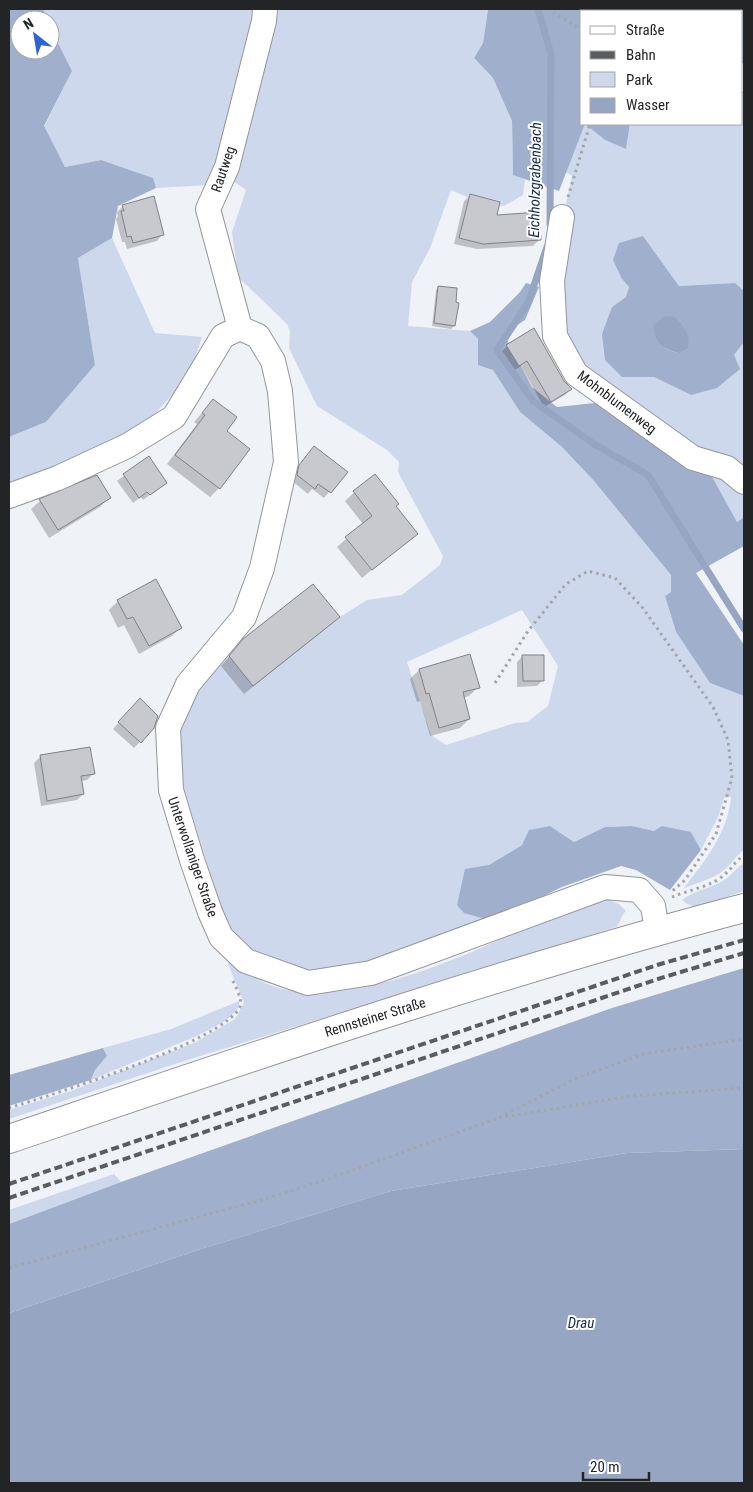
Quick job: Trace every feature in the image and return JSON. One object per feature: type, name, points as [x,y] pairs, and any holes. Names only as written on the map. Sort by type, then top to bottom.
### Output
[{"type":"main road","name":"Rennsteiner Straße","points":[[9,1138],[352,1023],[655,918],[735,910]]},
{"type":"street","name":"Rautweg","points":[[240,328],[208,209],[226,167],[264,21],[265,9]]},
{"type":"street","name":"Mohnblumenweg","points":[[562,217],[552,281],[555,336],[576,374],[693,458],[728,468],[744,482]]},
{"type":"street","points":[[9,496],[58,478],[127,446],[174,417],[223,336],[240,328]]},
{"type":"street","name":"Unterwollaniger Straße","points":[[240,328],[258,336],[273,361],[280,391],[286,462],[262,568],[244,617],[188,684],[168,728],[171,790],[192,860],[221,937],[246,961],[308,984],[371,974],[605,887],[639,890],[655,918]]},
{"type":"path","points":[[553,12],[580,29]]},
{"type":"path","points":[[562,217],[590,125]]},
{"type":"path","points":[[495,683],[528,631],[566,584],[588,571],[615,578],[642,607],[712,707],[728,740],[732,778],[716,834],[685,880],[655,918]]},
{"type":"path","points":[[677,895],[702,886],[724,875],[734,862],[744,854]]},
{"type":"path","points":[[9,1108],[93,1082],[196,1039],[232,1018],[241,1005],[241,1000],[225,963],[230,945]]},
{"type":"path","points":[[9,1268],[265,1199],[334,1176],[496,1119],[579,1077],[644,1054],[744,1039]]},
{"type":"path","points":[[496,1119],[631,1096],[744,1088]]},
{"type":"green space","points":[[259,9],[214,186],[156,188],[152,178],[101,160],[65,167],[44,127],[72,71],[60,47],[60,10],[44,10]]},
{"type":"green space","points":[[269,9],[488,9],[483,43],[474,58],[493,78],[512,121],[513,174],[525,179],[523,195],[504,206],[499,206],[500,201],[470,194],[469,198],[451,190],[430,248],[412,282],[408,326],[470,331],[478,339],[493,370],[520,412],[562,447],[594,481],[671,575],[671,592],[665,596],[676,632],[710,683],[744,696],[744,850],[720,873],[684,888],[714,846],[725,822],[731,797],[724,798],[718,817],[701,850],[691,832],[654,831],[632,826],[605,827],[574,842],[550,826],[530,830],[522,845],[489,865],[496,922],[449,941],[329,972],[287,972],[256,959],[232,934],[221,909],[180,776],[179,729],[190,698],[227,652],[253,686],[340,617],[367,600],[402,595],[440,565],[443,556],[398,472],[399,462],[387,450],[317,406],[289,348],[290,331],[287,324],[238,277],[232,232],[246,190],[233,181]],"holes":[[[522,610],[558,666],[548,706],[527,722],[515,723],[446,745],[431,735],[407,662]]]},
{"type":"green space","points":[[599,9],[715,9],[715,10],[598,10]]},
{"type":"green space","points":[[743,91],[744,93],[744,291],[735,283],[679,286],[643,236],[622,279],[629,287],[626,297],[612,307],[622,377],[654,377],[691,395],[734,355],[744,342],[744,478],[711,463],[596,377],[566,342],[555,305],[570,223],[566,204],[572,176],[566,172],[585,125],[605,140],[626,149],[630,125],[743,125]]},
{"type":"green space","points":[[112,238],[155,333],[202,337],[189,376],[146,424],[73,462],[9,484],[9,437],[46,422],[95,365],[78,258]]},
{"type":"green space","points":[[709,471],[744,489],[744,517],[737,522]]},
{"type":"green space","points":[[744,864],[744,891],[697,907],[687,904],[682,900],[691,894],[722,881]]},
{"type":"green space","points":[[607,899],[619,904],[626,911],[616,927],[178,1063],[9,1119],[9,1110],[71,1091],[196,1042],[235,1019],[244,1003],[228,964],[230,960],[259,980],[279,988],[304,992],[332,992],[363,987],[425,970],[481,948],[554,914],[590,900]]},
{"type":"green space","points":[[239,1001],[236,1011],[225,1021],[199,1035],[91,1080],[95,1070],[107,1056],[103,1048],[171,1029]]},
{"type":"green space","points":[[114,1174],[121,1182],[9,1224],[9,1210]]},
{"type":"shaded area","points":[[9,9],[44,9],[10,10],[10,60],[60,60],[60,47],[72,71],[44,126],[65,167],[101,160],[153,178],[156,188],[118,206],[112,238],[78,258],[95,365],[46,422],[9,437]]},
{"type":"shaded area","points":[[488,9],[599,9],[580,10],[580,125],[585,125],[559,191],[513,175],[512,121],[493,78],[474,58],[483,43]]},
{"type":"shaded area","points":[[744,9],[744,69],[743,10],[732,10]]},
{"type":"shaded area","points":[[586,125],[630,125],[626,149],[605,140]]},
{"type":"shaded area","points":[[643,236],[679,286],[735,283],[744,291],[744,342],[734,355],[740,369],[717,388],[691,395],[654,377],[622,377],[605,360],[602,334],[612,307],[626,297],[629,287],[622,279],[613,260],[619,243]],"holes":[[[654,326],[678,353],[660,344],[656,337]]]},
{"type":"shaded area","points":[[526,283],[539,287],[525,320],[504,334],[532,387],[557,407],[604,402],[709,471],[737,522],[744,517],[744,546],[696,573],[744,645],[744,696],[710,683],[676,632],[665,596],[671,592],[671,575],[594,481],[562,447],[520,412],[493,370],[478,365],[478,339],[470,331],[490,322],[520,292]]},
{"type":"shaded area","points":[[550,826],[574,842],[605,827],[632,826],[654,831],[662,826],[691,832],[701,850],[670,890],[636,870],[621,866],[562,887],[506,914],[496,922],[464,913],[457,905],[465,869],[489,865],[522,845],[529,830]]},
{"type":"shaded area","points":[[744,968],[744,1149],[627,1153],[391,1191],[204,1248],[9,1313],[9,1224],[121,1182],[612,1008]]},
{"type":"shaded area","points":[[103,1048],[107,1056],[95,1070],[91,1080],[9,1106],[9,1075]]},
{"type":"water","points":[[665,316],[675,317],[684,328],[688,335],[688,348],[678,353],[660,345],[653,326]]},
{"type":"water","name":"Drau","points":[[744,1149],[744,1483],[9,1483],[9,1313],[204,1248],[391,1191],[627,1153]]},
{"type":"building","points":[[470,194],[500,202],[497,215],[539,212],[541,240],[483,244],[459,238]]},
{"type":"building","points":[[154,196],[164,235],[133,243],[131,236],[127,237],[121,211],[124,211],[122,205]]},
{"type":"building","points":[[438,286],[457,288],[456,302],[459,303],[455,326],[434,323]]},
{"type":"building","points":[[534,328],[564,381],[572,389],[551,402],[527,361],[519,366],[506,345]]},
{"type":"building","points":[[213,399],[237,417],[227,431],[250,449],[220,489],[175,455],[205,415],[202,413]]},
{"type":"building","points":[[314,446],[348,472],[331,493],[318,484],[315,489],[297,475],[299,465]]},
{"type":"building","points":[[149,456],[167,483],[150,495],[147,492],[139,498],[123,474]]},
{"type":"building","points":[[375,474],[399,504],[396,506],[418,534],[372,570],[345,537],[372,516],[353,491]]},
{"type":"building","points":[[97,475],[111,498],[58,530],[39,499]]},
{"type":"building","points":[[156,579],[182,628],[149,646],[133,617],[127,619],[117,600]]},
{"type":"building","points":[[313,584],[340,617],[253,686],[229,656],[243,639]]},
{"type":"building","points":[[470,654],[480,688],[463,692],[470,719],[439,728],[429,693],[426,694],[419,669]]},
{"type":"building","points":[[522,655],[544,655],[544,681],[523,681]]},
{"type":"building","points":[[140,698],[158,716],[154,728],[141,743],[118,722]]},
{"type":"building","points":[[90,747],[95,774],[81,776],[84,794],[47,801],[40,755]]},
{"type":"waterway","name":"Eichholzgrabenbach","points":[[538,9],[551,54],[550,224]]},
{"type":"waterway","name":"Eichholzgrabenbach","points":[[547,247],[528,303],[497,350],[533,401],[594,444],[648,475],[744,629]]},
{"type":"railway","points":[[9,1184],[657,965],[744,940]]},
{"type":"railway","points":[[9,1198],[661,978],[744,953]]}]
